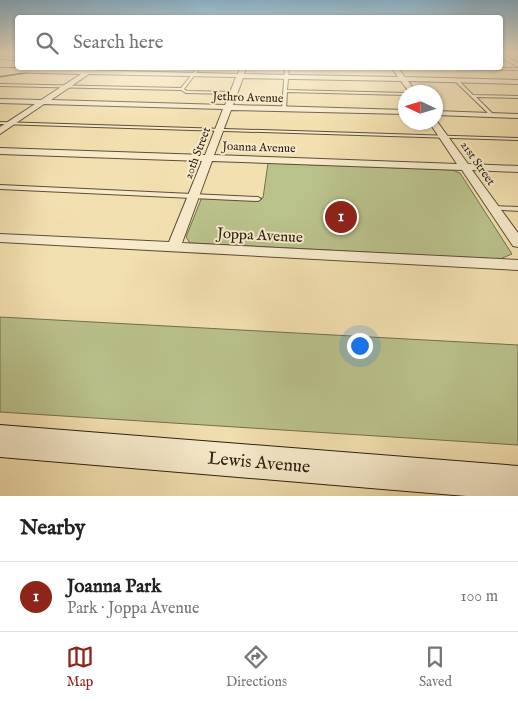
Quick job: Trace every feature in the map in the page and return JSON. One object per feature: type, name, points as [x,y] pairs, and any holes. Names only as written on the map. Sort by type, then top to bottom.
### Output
[{"type":"main road","name":"Lewis Avenue","points":[[0,442],[500,487]]},
{"type":"street","points":[[0,131],[81,76]]},
{"type":"street","name":"20th Street","points":[[174,247],[240,76]]},
{"type":"street","points":[[278,76],[518,82]]},
{"type":"street","points":[[401,76],[407,85]]},
{"type":"street","name":"Jethro Avenue","points":[[0,101],[398,112]]},
{"type":"street","points":[[443,113],[518,116]]},
{"type":"street","name":"21st Street","points":[[439,130],[518,243]]},
{"type":"street","name":"Joanna Avenue","points":[[0,151],[518,169]]},
{"type":"street","name":"Joppa Avenue","points":[[0,238],[518,265]]},
{"type":"lane","points":[[182,89],[191,76]]},
{"type":"lane","points":[[284,109],[286,77]]},
{"type":"lane","points":[[456,80],[492,115]]},
{"type":"lane","points":[[0,85],[182,89],[186,92],[234,93]]},
{"type":"lane","points":[[285,91],[398,94]]},
{"type":"lane","points":[[472,96],[518,97]]},
{"type":"lane","points":[[0,123],[518,139]]},
{"type":"lane","points":[[0,188],[258,198]]},
{"type":"lane","points":[[493,208],[518,209]]},
{"type":"green space","points":[[268,163],[452,170],[460,173],[512,254],[500,259],[190,243],[186,237],[202,197],[263,198]]},
{"type":"green space","points":[[0,317],[518,345],[518,445],[0,412]]},
{"type":"place","name":"Joanna Park","points":[[341,217]]}]
